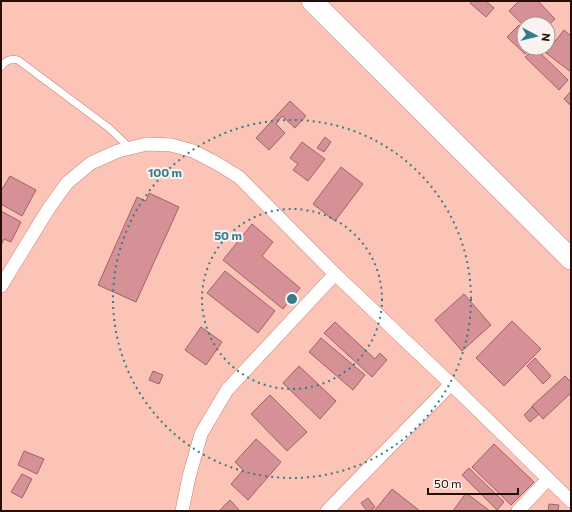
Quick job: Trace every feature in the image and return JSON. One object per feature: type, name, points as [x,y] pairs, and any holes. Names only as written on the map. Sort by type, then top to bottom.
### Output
[{"type":"main road","points":[[312,1],[571,259]]},
{"type":"street","points":[[1,286],[49,208],[67,183],[91,163],[118,151],[147,144],[171,146],[193,151],[239,177],[335,274],[571,501]]},
{"type":"street","points":[[182,511],[201,434],[227,390],[335,274]]},
{"type":"street","points":[[327,511],[451,384]]},
{"type":"street","points":[[518,511],[548,479]]},
{"type":"lane","points":[[1,67],[8,61],[14,59],[18,60],[108,128],[130,148]]},
{"type":"building","points":[[472,1],[486,1],[494,8],[486,17],[470,3]]},
{"type":"building","points":[[519,1],[538,1],[552,16],[516,16],[516,18],[509,11]]},
{"type":"building","points":[[516,28],[516,46],[507,37]]},
{"type":"building","points":[[564,30],[571,36],[571,72],[550,56],[556,56],[556,40]]},
{"type":"building","points":[[543,56],[568,80],[559,90],[525,57]]},
{"type":"building","points":[[571,91],[571,106],[564,99]]},
{"type":"building","points":[[290,101],[306,116],[295,128],[282,116],[276,124],[285,133],[269,150],[256,138]]},
{"type":"building","points":[[325,137],[331,142],[324,152],[317,148]]},
{"type":"building","points":[[302,142],[325,159],[308,181],[293,170],[298,164],[290,158]]},
{"type":"building","points":[[341,167],[363,184],[335,221],[313,204]]},
{"type":"building","points":[[10,176],[36,190],[22,216],[1,204],[1,191]]},
{"type":"building","points":[[149,193],[179,207],[136,302],[98,285],[137,197],[146,201]]},
{"type":"building","points":[[1,211],[21,222],[11,242],[4,239],[1,245]]},
{"type":"building","points":[[252,224],[273,242],[262,256],[300,288],[283,309],[223,260]]},
{"type":"building","points":[[225,271],[275,311],[258,333],[207,293]]},
{"type":"building","points":[[464,294],[491,325],[462,351],[435,320]]},
{"type":"building","points":[[512,321],[541,349],[504,386],[476,358]]},
{"type":"building","points":[[335,322],[375,359],[380,353],[387,360],[372,377],[324,333]]},
{"type":"building","points":[[201,327],[222,342],[206,365],[185,350]]},
{"type":"building","points":[[321,338],[365,375],[353,390],[309,352]]},
{"type":"building","points":[[535,358],[551,376],[543,384],[527,366]]},
{"type":"building","points":[[299,366],[336,401],[320,419],[283,383]]},
{"type":"building","points":[[153,371],[163,375],[159,384],[149,380]]},
{"type":"building","points":[[565,376],[571,382],[571,393],[543,419],[532,406]]},
{"type":"building","points":[[270,395],[307,432],[287,451],[251,414]]},
{"type":"building","points":[[532,407],[539,414],[530,422],[524,415]]},
{"type":"building","points":[[256,439],[281,462],[248,500],[231,484],[243,470],[235,462]]},
{"type":"building","points":[[494,444],[534,482],[511,505],[472,467]]},
{"type":"building","points":[[24,451],[44,459],[37,474],[18,465]]},
{"type":"building","points":[[469,468],[504,502],[497,510],[462,475]]},
{"type":"building","points":[[22,474],[32,479],[22,498],[11,492]]},
{"type":"building","points":[[392,489],[420,511],[376,511],[375,510]]},
{"type":"building","points":[[466,493],[490,511],[453,511]]},
{"type":"building","points":[[368,498],[375,507],[370,511],[367,511],[361,503]]},
{"type":"building","points":[[230,500],[240,511],[219,511]]},
{"type":"building","points":[[549,504],[559,505],[558,511],[548,511]]}]
